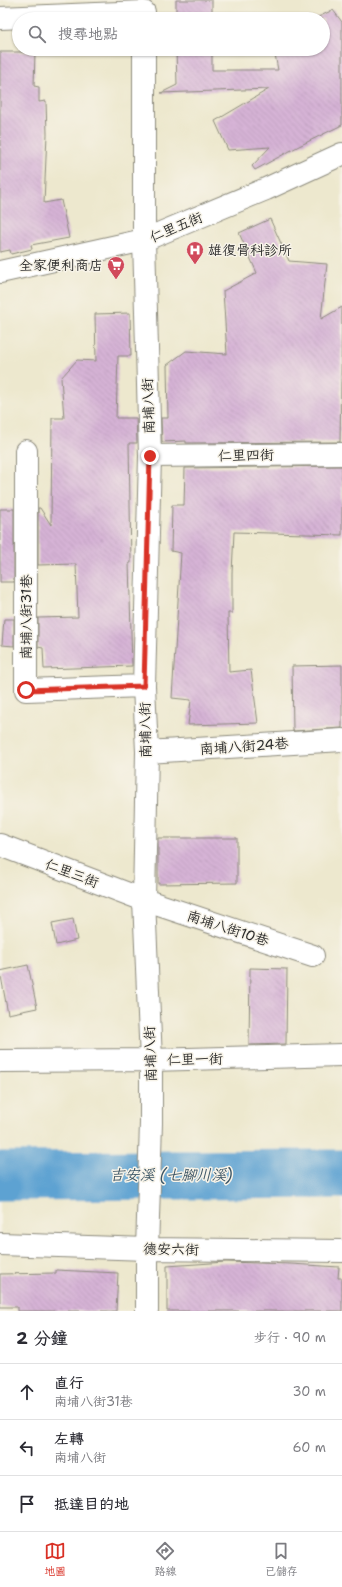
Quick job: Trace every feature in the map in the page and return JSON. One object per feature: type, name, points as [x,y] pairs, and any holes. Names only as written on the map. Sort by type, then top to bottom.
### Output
[{"type":"street","points":[[108,12],[144,10]]},
{"type":"street","points":[[0,18],[12,17]]},
{"type":"street","name":"南埔八街","points":[[144,56],[144,240],[150,456],[144,686],[146,752],[144,900],[151,1060],[147,1311]]},
{"type":"street","name":"仁里五街","points":[[0,272],[144,240],[266,189],[342,154]]},
{"type":"street","name":"南埔八街31巷","points":[[26,451],[26,690],[144,686]]},
{"type":"street","name":"仁里四街","points":[[150,456],[342,454]]},
{"type":"street","name":"南埔八街24巷","points":[[146,752],[342,740]]},
{"type":"street","name":"仁里三街","points":[[0,845],[144,900]]},
{"type":"street","name":"南埔八街10巷","points":[[144,900],[313,956]]},
{"type":"street","name":"仁里一街","points":[[0,1061],[151,1060],[342,1055]]},
{"type":"street","name":"德安六街","points":[[0,1244],[147,1249],[342,1251]]},
{"type":"building","points":[[176,0],[212,0],[212,12],[176,12]]},
{"type":"building","points":[[333,10],[342,22],[342,125],[255,170],[252,166],[270,147],[228,150],[215,121],[269,89],[161,93],[177,85],[176,56],[212,56],[212,70],[278,70],[275,56],[330,56],[330,12],[329,12]]},
{"type":"building","points":[[0,52],[12,52],[12,56],[35,56],[34,86],[39,87],[39,102],[46,101],[47,134],[44,203],[61,200],[69,238],[31,245],[32,249],[11,254],[10,250],[0,252]]},
{"type":"building","points":[[270,219],[289,261],[327,264],[321,319],[342,307],[340,442],[162,442],[161,418],[168,418],[167,365],[186,351],[227,354],[223,291],[257,273],[239,233]]},
{"type":"building","points":[[130,313],[131,356],[118,356],[116,418],[136,418],[137,443],[129,443],[131,563],[129,563],[132,666],[44,669],[43,648],[38,647],[38,618],[78,617],[76,564],[38,565],[38,508],[40,508],[51,525],[52,418],[64,418],[61,378],[77,360],[96,361],[95,314]]},
{"type":"building","points":[[342,466],[342,535],[234,532],[232,613],[228,613],[229,672],[251,670],[258,723],[188,725],[191,700],[172,698],[181,553],[171,551],[172,505],[184,505],[185,468]]},
{"type":"building","points":[[0,509],[14,509],[14,582],[0,582]]},
{"type":"building","points":[[4,619],[14,619],[14,646],[2,645]]},
{"type":"building","points":[[342,665],[342,728],[293,731],[292,666]]},
{"type":"building","points":[[158,838],[237,838],[237,883],[158,884]]},
{"type":"building","points":[[73,919],[77,940],[56,945],[52,923]]},
{"type":"building","points":[[28,965],[37,1008],[8,1014],[0,971]]},
{"type":"building","points":[[250,968],[287,969],[286,1044],[249,1045]]},
{"type":"building","points":[[226,1262],[339,1267],[338,1278],[342,1278],[342,1311],[167,1311],[167,1266]]},
{"type":"building","points":[[56,1270],[118,1273],[116,1311],[17,1311],[17,1307],[0,1307],[0,1274],[56,1273]]},
{"type":"waterway","name":"吉安溪 (七腳川溪)","points":[[0,1176],[342,1174]]},
{"type":"place","name":"雄復骨科診所","points":[[195,265]]},
{"type":"place","name":"全家便利商店","points":[[116,280]]},
{"type":"route","points":[[26,690],[144,686],[150,456]]}]
